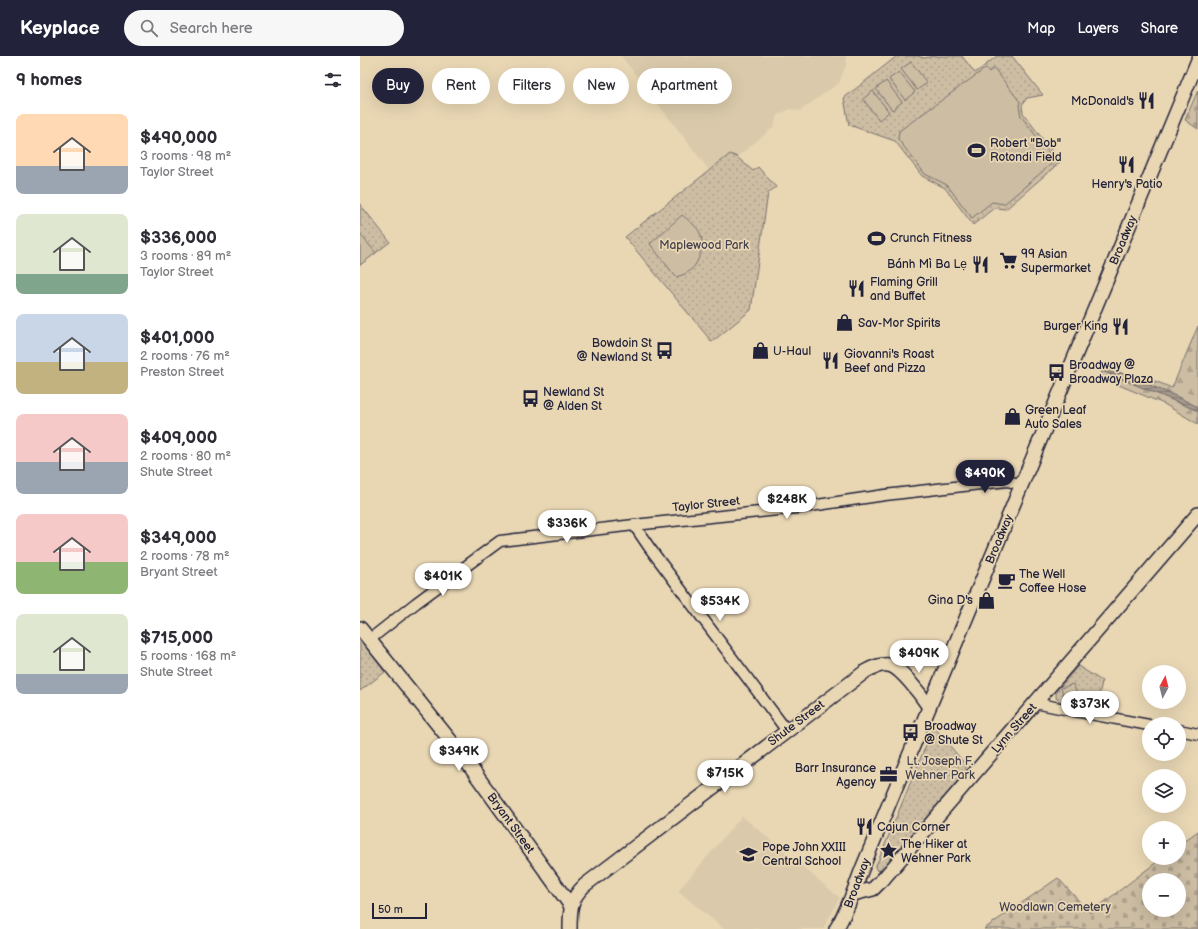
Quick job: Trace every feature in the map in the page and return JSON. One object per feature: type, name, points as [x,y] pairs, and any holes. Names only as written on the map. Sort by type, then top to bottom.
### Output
[{"type":"main road","name":"Broadway","points":[[836,929],[846,912],[929,707],[1198,60]]},
{"type":"main road","name":"Lynn Street","points":[[853,894],[873,889],[884,878],[1198,514]]},
{"type":"main road","name":"Bryant Street","points":[[360,628],[458,750],[571,906]]},
{"type":"main road","name":"Shute Street","points":[[570,929],[571,906],[577,892],[598,874],[871,668],[880,665],[890,665],[898,669],[917,690],[929,707]]},
{"type":"main road","points":[[864,865],[871,876],[884,878]]},
{"type":"street","name":"Taylor Street","points":[[369,640],[500,541],[797,508],[885,495],[989,483],[1008,481],[1022,485]]},
{"type":"street","points":[[634,525],[787,731]]},
{"type":"street","points":[[1035,703],[1142,724]]},
{"type":"street","points":[[1186,731],[1198,734]]},
{"type":"shaded area","points":[[621,56],[846,56],[846,65],[839,83],[800,111],[790,109],[777,116],[774,127],[737,157],[730,155],[709,170],[658,104],[732,104],[732,68],[637,68],[637,77]]},
{"type":"shaded area","points":[[1107,367],[1178,397],[1198,407],[1198,411],[1105,372]]},
{"type":"shaded area","name":"Pope John XXIII Central School","points":[[742,816],[840,898],[823,929],[724,929],[678,891]]},
{"type":"green space","points":[[897,56],[918,56],[924,58],[934,56],[962,56],[975,73],[997,56],[1012,56],[1043,95],[1027,98],[1022,105],[1023,113],[1060,162],[1006,209],[994,208],[973,225],[945,188],[922,176],[895,141],[849,125],[844,98]]},
{"type":"green space","points":[[911,62],[927,83],[917,90],[901,69]]},
{"type":"green space","name":"Robert \"Bob\" Rotondi Field","points":[[986,68],[989,72],[994,68],[1020,102],[1019,106],[1021,116],[1055,161],[1004,204],[992,202],[972,218],[947,185],[925,174],[898,139],[899,131]]},
{"type":"green space","points":[[899,72],[915,92],[905,100],[889,79]]},
{"type":"green space","points":[[886,81],[902,102],[892,110],[876,89]]},
{"type":"green space","points":[[1198,90],[1198,129],[1185,120]]},
{"type":"green space","points":[[873,91],[889,112],[879,120],[863,99]]},
{"type":"green space","name":"Maplewood Park","points":[[730,154],[737,157],[753,171],[758,167],[776,187],[768,193],[751,310],[712,342],[625,237]]},
{"type":"green space","points":[[360,204],[390,242],[360,265]]},
{"type":"green space","points":[[682,215],[698,230],[702,244],[700,256],[694,266],[690,271],[676,277],[650,244]]},
{"type":"green space","points":[[360,234],[376,253],[360,265]]},
{"type":"green space","points":[[1198,326],[1198,424],[1164,404],[1100,377],[1102,371],[1146,388],[1155,381],[1172,388]]},
{"type":"green space","points":[[360,640],[385,672],[360,691]]},
{"type":"green space","points":[[1078,666],[1102,681],[1097,708],[1059,701],[1056,698],[1056,692]]},
{"type":"green space","points":[[1073,684],[1078,696],[1066,701],[1061,688]]},
{"type":"green space","name":"Lt. Joseph F. Wehner Park","points":[[935,728],[966,765],[966,772],[881,870],[877,871],[875,867],[932,729]]},
{"type":"green space","name":"Woodlawn Cemetery","points":[[1198,831],[1198,929],[984,929],[1058,878],[1090,913],[1142,873],[1142,917],[1186,917],[1186,873],[1142,873],[1153,865],[1186,865],[1186,840]]},
{"type":"place","name":"McDonald's","points":[[1147,101]]},
{"type":"place","name":"Robert \"Bob\" Rotondi Field","points":[[977,150]]},
{"type":"place","name":"Henry's Patio","points":[[1127,165]]},
{"type":"place","name":"Crunch Fitness","points":[[877,238]]},
{"type":"place","name":"99 Asian Supermarket","points":[[1008,261]]},
{"type":"place","name":"Bánh Mì Ba Lẹ","points":[[980,264]]},
{"type":"place","name":"Flaming Grill and Buffet","points":[[857,289]]},
{"type":"place","name":"Sav-Mor Spirits","points":[[845,323]]},
{"type":"place","name":"Burger King","points":[[1121,326]]},
{"type":"place","name":"Bowdoin St @ Newland St","points":[[665,350]]},
{"type":"place","name":"U-Haul","points":[[760,351]]},
{"type":"place","name":"Giovanni's Roast Beef and Pizza","points":[[831,361]]},
{"type":"place","name":"Broadway @ Broadway Plaza","points":[[1056,372]]},
{"type":"place","name":"Newland St @ Alden St","points":[[530,399]]},
{"type":"place","name":"Green Leaf Auto Sales","points":[[1012,417]]},
{"type":"place","name":"The Well Coffee Hose","points":[[1006,581]]},
{"type":"place","name":"Gina D's","points":[[986,600]]},
{"type":"place","name":"Broadway @ Shute St","points":[[911,733]]},
{"type":"place","name":"Barr Insurance Agency","points":[[889,775]]},
{"type":"place","name":"Cajun Corner","points":[[864,827]]},
{"type":"place","name":"The Hiker at Wehner Park","points":[[888,851]]},
{"type":"place","name":"Pope John XXIII Central School","points":[[749,854]]}]
